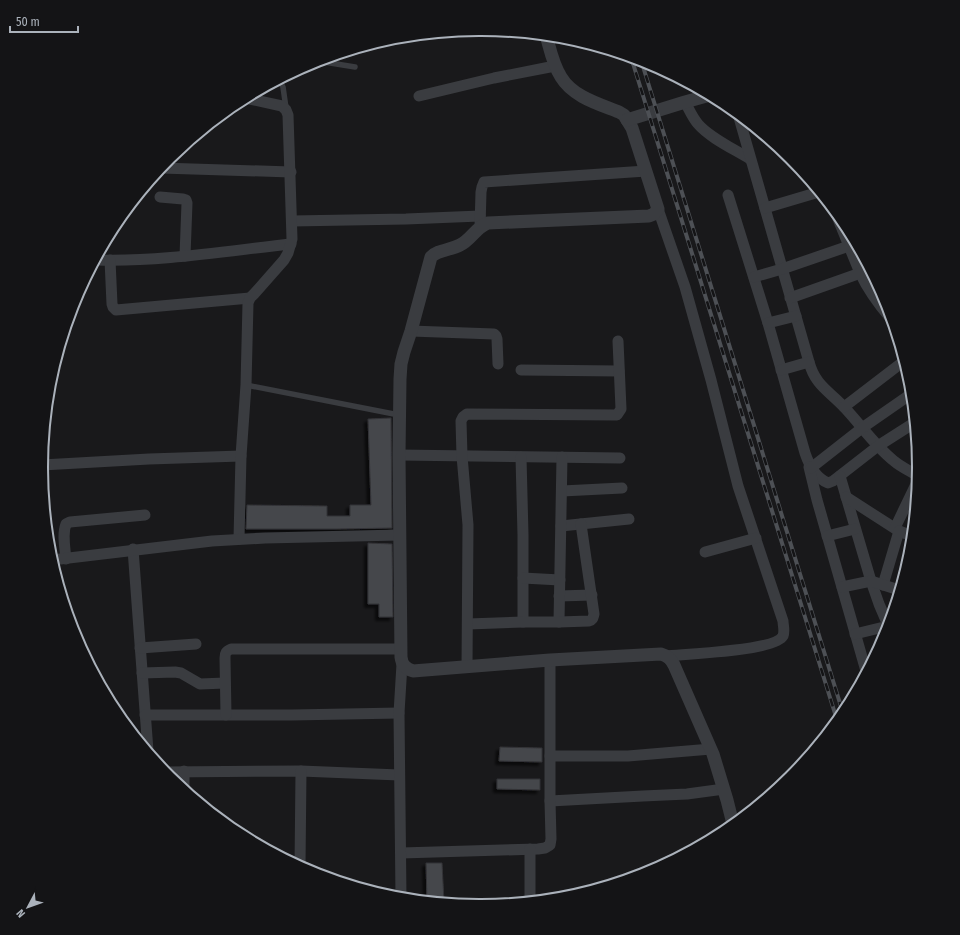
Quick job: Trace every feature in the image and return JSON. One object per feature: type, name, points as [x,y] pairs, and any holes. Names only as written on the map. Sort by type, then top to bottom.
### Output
[{"type":"street","points":[[548,42],[560,77],[568,86],[576,93],[624,115],[632,128],[685,287],[738,486],[783,621],[783,636],[778,641],[752,648],[666,656]]},
{"type":"street","points":[[419,96],[494,78],[555,66]]},
{"type":"street","points":[[627,120],[702,98]]},
{"type":"street","points":[[239,539],[248,303],[250,298],[284,260],[288,253],[292,239],[288,115],[282,106],[254,100]]},
{"type":"street","points":[[685,102],[703,129],[750,159]]},
{"type":"street","points":[[740,123],[790,298],[814,375],[823,388],[844,407],[894,462],[912,472]]},
{"type":"street","points":[[169,168],[291,172]]},
{"type":"street","points":[[401,892],[399,714],[402,664],[399,455],[401,364],[431,258],[433,254],[437,252],[453,249],[465,242],[480,222],[481,192],[484,182],[646,170]]},
{"type":"street","points":[[765,208],[813,194]]},
{"type":"street","points":[[728,195],[768,323],[864,663]]},
{"type":"street","points":[[160,197],[186,200],[185,256]]},
{"type":"street","points":[[292,221],[406,219],[480,222],[484,224],[650,216],[658,209]]},
{"type":"street","points":[[847,241],[861,266]]},
{"type":"street","points":[[102,260],[170,258],[291,244]]},
{"type":"street","points":[[754,277],[849,246]]},
{"type":"street","points":[[110,260],[112,304],[116,310],[250,298]]},
{"type":"street","points":[[790,298],[864,272]]},
{"type":"street","points":[[866,275],[872,294],[880,304]]},
{"type":"street","points":[[768,323],[796,316]]},
{"type":"street","points":[[411,331],[494,334],[497,339],[498,364]]},
{"type":"street","points":[[467,667],[468,525],[462,456],[461,421],[467,414],[617,415],[621,409],[618,341]]},
{"type":"street","points":[[781,370],[809,362]]},
{"type":"street","points":[[844,407],[899,365]]},
{"type":"street","points":[[521,370],[619,371]]},
{"type":"street","points":[[809,465],[906,398]]},
{"type":"street","points":[[809,465],[818,476],[828,483],[840,476],[878,446],[910,426]]},
{"type":"street","points":[[399,455],[620,458]]},
{"type":"street","points":[[48,465],[241,456]]},
{"type":"street","points":[[521,457],[523,622]]},
{"type":"street","points":[[558,622],[562,458]]},
{"type":"street","points":[[840,476],[871,581],[885,617]]},
{"type":"street","points":[[562,491],[622,488]]},
{"type":"street","points":[[883,585],[897,529],[911,496]]},
{"type":"street","points":[[846,497],[906,533]]},
{"type":"street","points":[[66,558],[64,527],[66,524],[70,522],[145,515]]},
{"type":"street","points":[[561,526],[629,519]]},
{"type":"street","points":[[468,624],[592,620],[594,618],[592,596],[581,524]]},
{"type":"street","points":[[827,536],[855,529]]},
{"type":"street","points":[[59,559],[133,549],[239,539],[400,536]]},
{"type":"street","points":[[705,552],[756,538]]},
{"type":"street","points":[[133,549],[147,741]]},
{"type":"street","points":[[523,578],[560,580]]},
{"type":"street","points":[[842,587],[871,581],[894,588]]},
{"type":"street","points":[[559,596],[592,596]]},
{"type":"street","points":[[856,634],[881,627]]},
{"type":"street","points":[[140,648],[196,644]]},
{"type":"street","points":[[226,715],[224,658],[227,650],[401,649]]},
{"type":"street","points":[[402,664],[406,669],[413,670],[550,660],[660,654],[666,656],[674,665],[711,749],[731,818]]},
{"type":"street","points":[[400,853],[530,849],[545,848],[550,845],[550,660]]},
{"type":"street","points":[[142,673],[175,672],[181,673],[200,684],[225,683]]},
{"type":"street","points":[[145,715],[399,714]]},
{"type":"street","points":[[550,756],[628,756],[711,749]]},
{"type":"street","points":[[184,771],[184,782]]},
{"type":"street","points":[[174,772],[302,771],[399,775]]},
{"type":"street","points":[[299,859],[302,771]]},
{"type":"street","points":[[550,801],[687,794],[724,789]]},
{"type":"street","points":[[530,849],[530,896]]},
{"type":"lane","points":[[331,63],[355,67]]},
{"type":"lane","points":[[281,84],[286,110]]},
{"type":"lane","points":[[246,386],[400,415]]},
{"type":"building","points":[[391,418],[392,528],[246,529],[247,505],[327,506],[327,516],[350,516],[350,505],[371,505],[368,419]]},
{"type":"building","points":[[368,543],[392,544],[393,617],[379,617],[379,604],[368,604]]},
{"type":"building","points":[[500,747],[542,748],[542,762],[499,761]]},
{"type":"building","points":[[497,779],[540,779],[540,790],[497,789]]},
{"type":"building","points":[[426,863],[442,863],[444,897],[427,895]]},
{"type":"railway","points":[[633,65],[835,713]]},
{"type":"railway","points":[[644,68],[840,705]]}]
